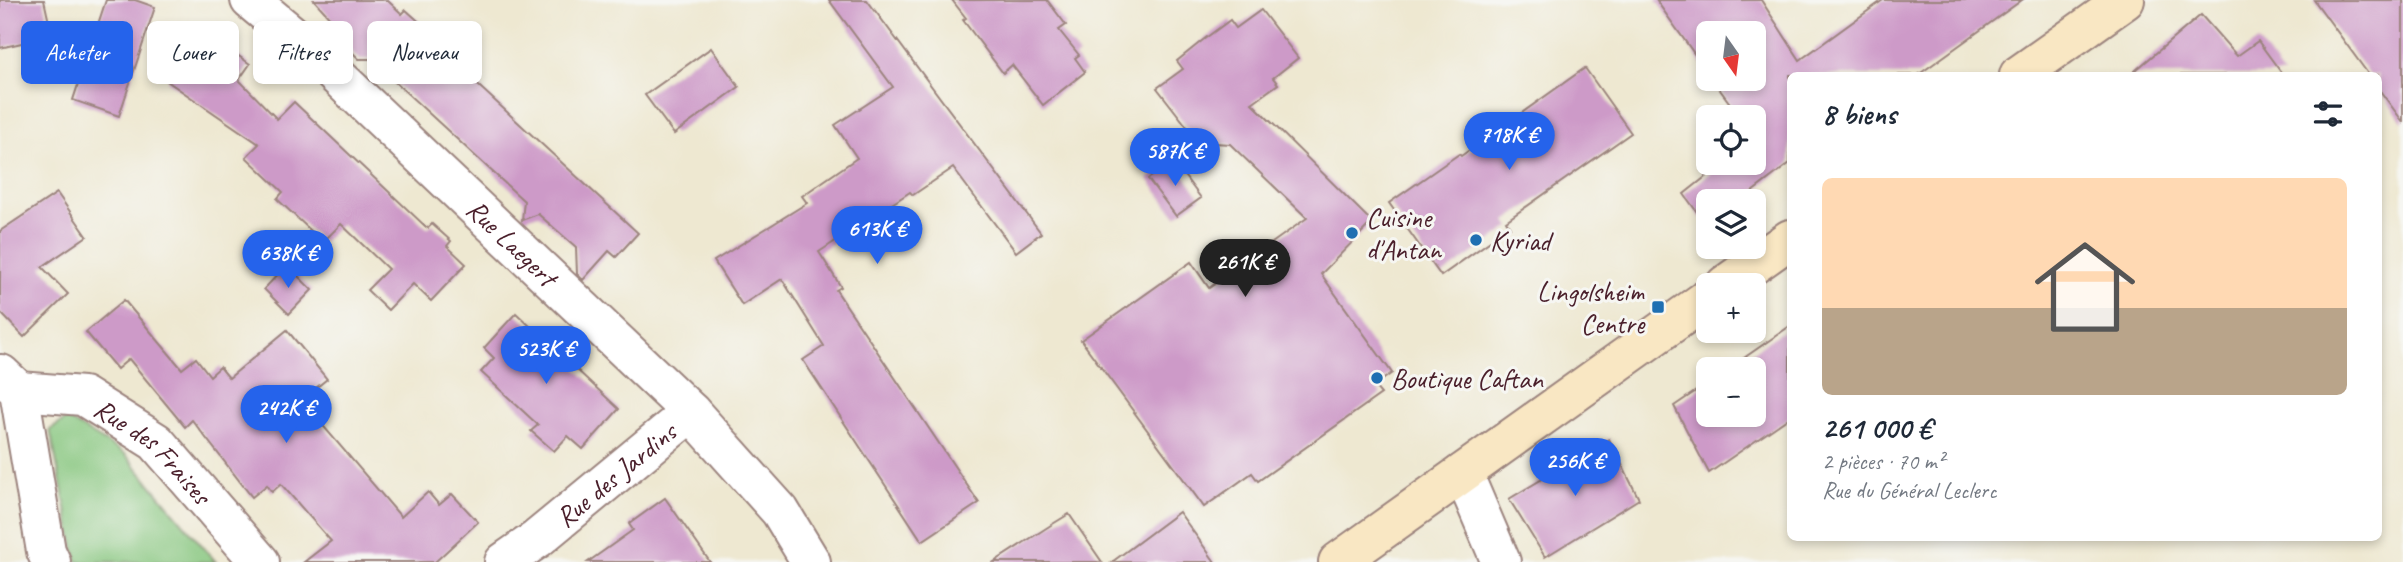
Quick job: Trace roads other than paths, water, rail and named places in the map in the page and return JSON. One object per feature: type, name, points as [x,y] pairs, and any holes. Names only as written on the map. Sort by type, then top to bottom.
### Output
[{"type":"main road","points":[[2023,72],[2125,0]]},
{"type":"main road","points":[[1742,273],[1787,241]]},
{"type":"main road","points":[[1338,562],[1696,307]]},
{"type":"street","name":"Rue Laegert","points":[[250,0],[313,54],[691,412],[780,511],[811,562]]},
{"type":"street","name":"Rue des Fraises","points":[[51,562],[46,551],[9,382],[83,396],[156,442],[260,562]]},
{"type":"street","name":"Rue des Jardins","points":[[504,562],[537,539],[691,412]]},
{"type":"street","points":[[1463,473],[1501,562]]},
{"type":"place","name":"Cuisine d'Antan","points":[[1352,233]]},
{"type":"place","name":"Kyriad","points":[[1476,240]]},
{"type":"place","name":"Lingolsheim Centre","points":[[1658,307]]},
{"type":"place","name":"Boutique Caftan","points":[[1377,378]]}]
